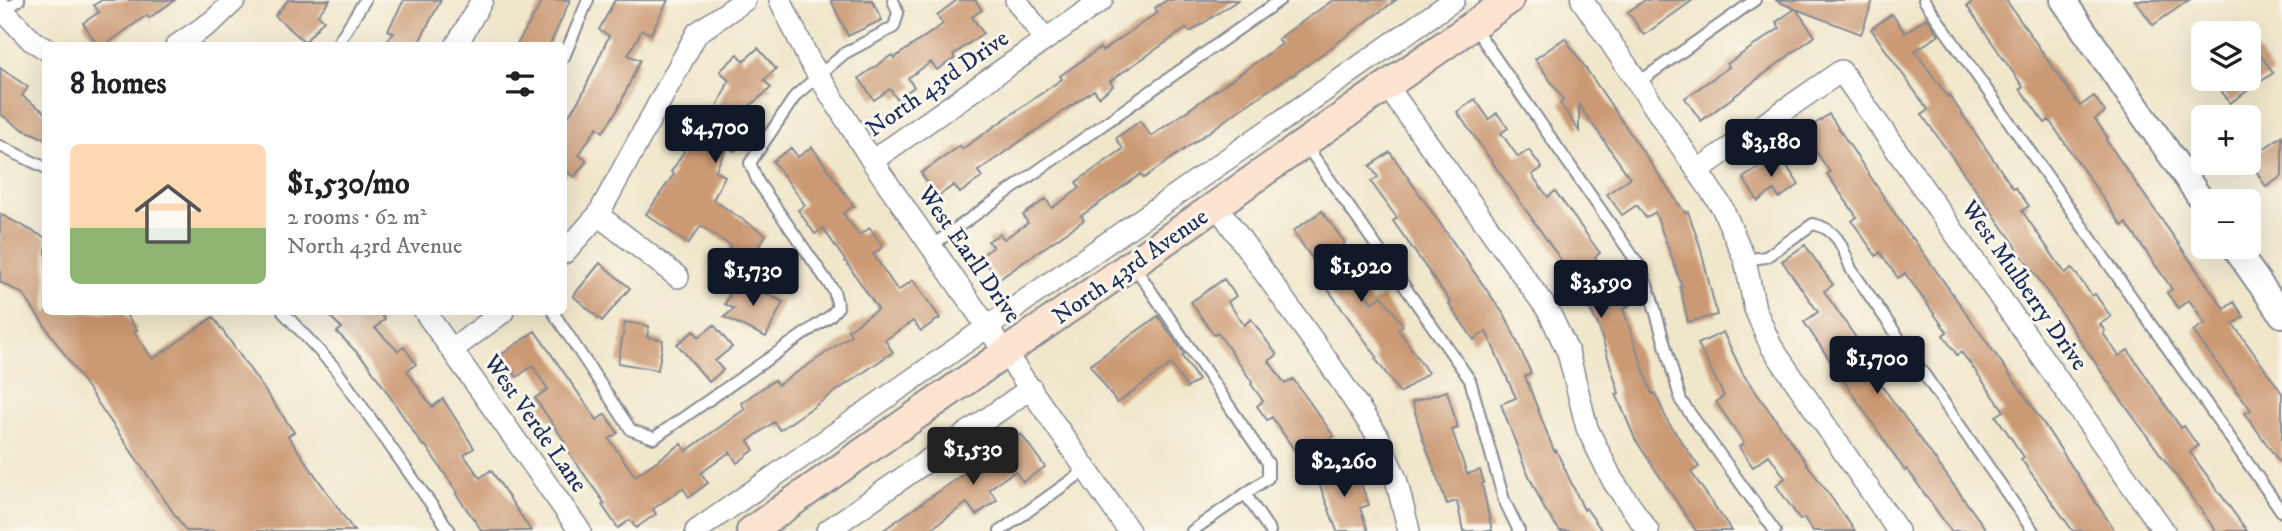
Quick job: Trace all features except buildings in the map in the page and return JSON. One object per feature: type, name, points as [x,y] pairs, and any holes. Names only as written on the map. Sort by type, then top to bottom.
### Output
[{"type":"main road","name":"North 43rd Avenue","points":[[751,531],[1509,0]]},
{"type":"street","points":[[182,42],[213,21],[235,0]]},
{"type":"street","points":[[458,42],[482,0]]},
{"type":"street","points":[[567,250],[598,215],[697,33],[746,0]]},
{"type":"street","name":"West Earll Drive","points":[[780,0],[818,75],[872,161],[1129,531]]},
{"type":"street","points":[[1016,0],[1045,39]]},
{"type":"street","name":"North 43rd Drive","points":[[872,161],[1102,0]]},
{"type":"street","name":"North 43rd Avenue","points":[[696,531],[1454,0]]},
{"type":"street","points":[[2063,0],[2194,189]]},
{"type":"street","points":[[1585,1],[1722,207],[1745,260],[1755,309],[1771,346],[1898,531]]},
{"type":"street","points":[[8,6],[31,40],[42,47]]},
{"type":"street","name":"West Mulberry Drive","points":[[1698,170],[1841,71],[2164,531]]},
{"type":"street","points":[[1387,86],[1549,312],[1568,352],[1587,428],[1613,481],[1648,531]]},
{"type":"street","points":[[1217,206],[1379,438],[1396,479],[1409,531]]},
{"type":"street","points":[[598,215],[678,276]]},
{"type":"street","points":[[2242,259],[2282,315]]},
{"type":"street","name":"West Verde Lane","points":[[427,315],[580,531]]},
{"type":"street","points":[[453,349],[499,315]]},
{"type":"street","points":[[827,531],[1031,388]]},
{"type":"lane","points":[[339,42],[365,0]]},
{"type":"lane","points":[[567,50],[587,0]]},
{"type":"lane","points":[[554,315],[631,430],[654,439],[830,316],[838,307],[834,291],[758,183],[750,163],[796,95],[845,54],[894,27],[898,13],[893,0]]},
{"type":"lane","points":[[931,246],[1280,0]]},
{"type":"lane","points":[[1639,82],[1755,0]]},
{"type":"lane","points":[[1924,0],[2282,512]]},
{"type":"lane","points":[[1473,25],[1641,268],[1681,401],[1775,531]]},
{"type":"lane","points":[[1305,144],[1470,380],[1504,500],[1519,531]]},
{"type":"lane","points":[[0,146],[42,167]]},
{"type":"lane","points":[[1745,260],[1766,257],[1813,224],[1827,227],[1842,245],[1851,269],[2033,531]]},
{"type":"lane","points":[[1132,263],[1268,463],[1268,478],[1192,531]]},
{"type":"lane","points":[[286,315],[335,368],[450,531]]},
{"type":"lane","points":[[1000,531],[1087,470]]},
{"type":"lane","points":[[1246,495],[1270,531]]}]
